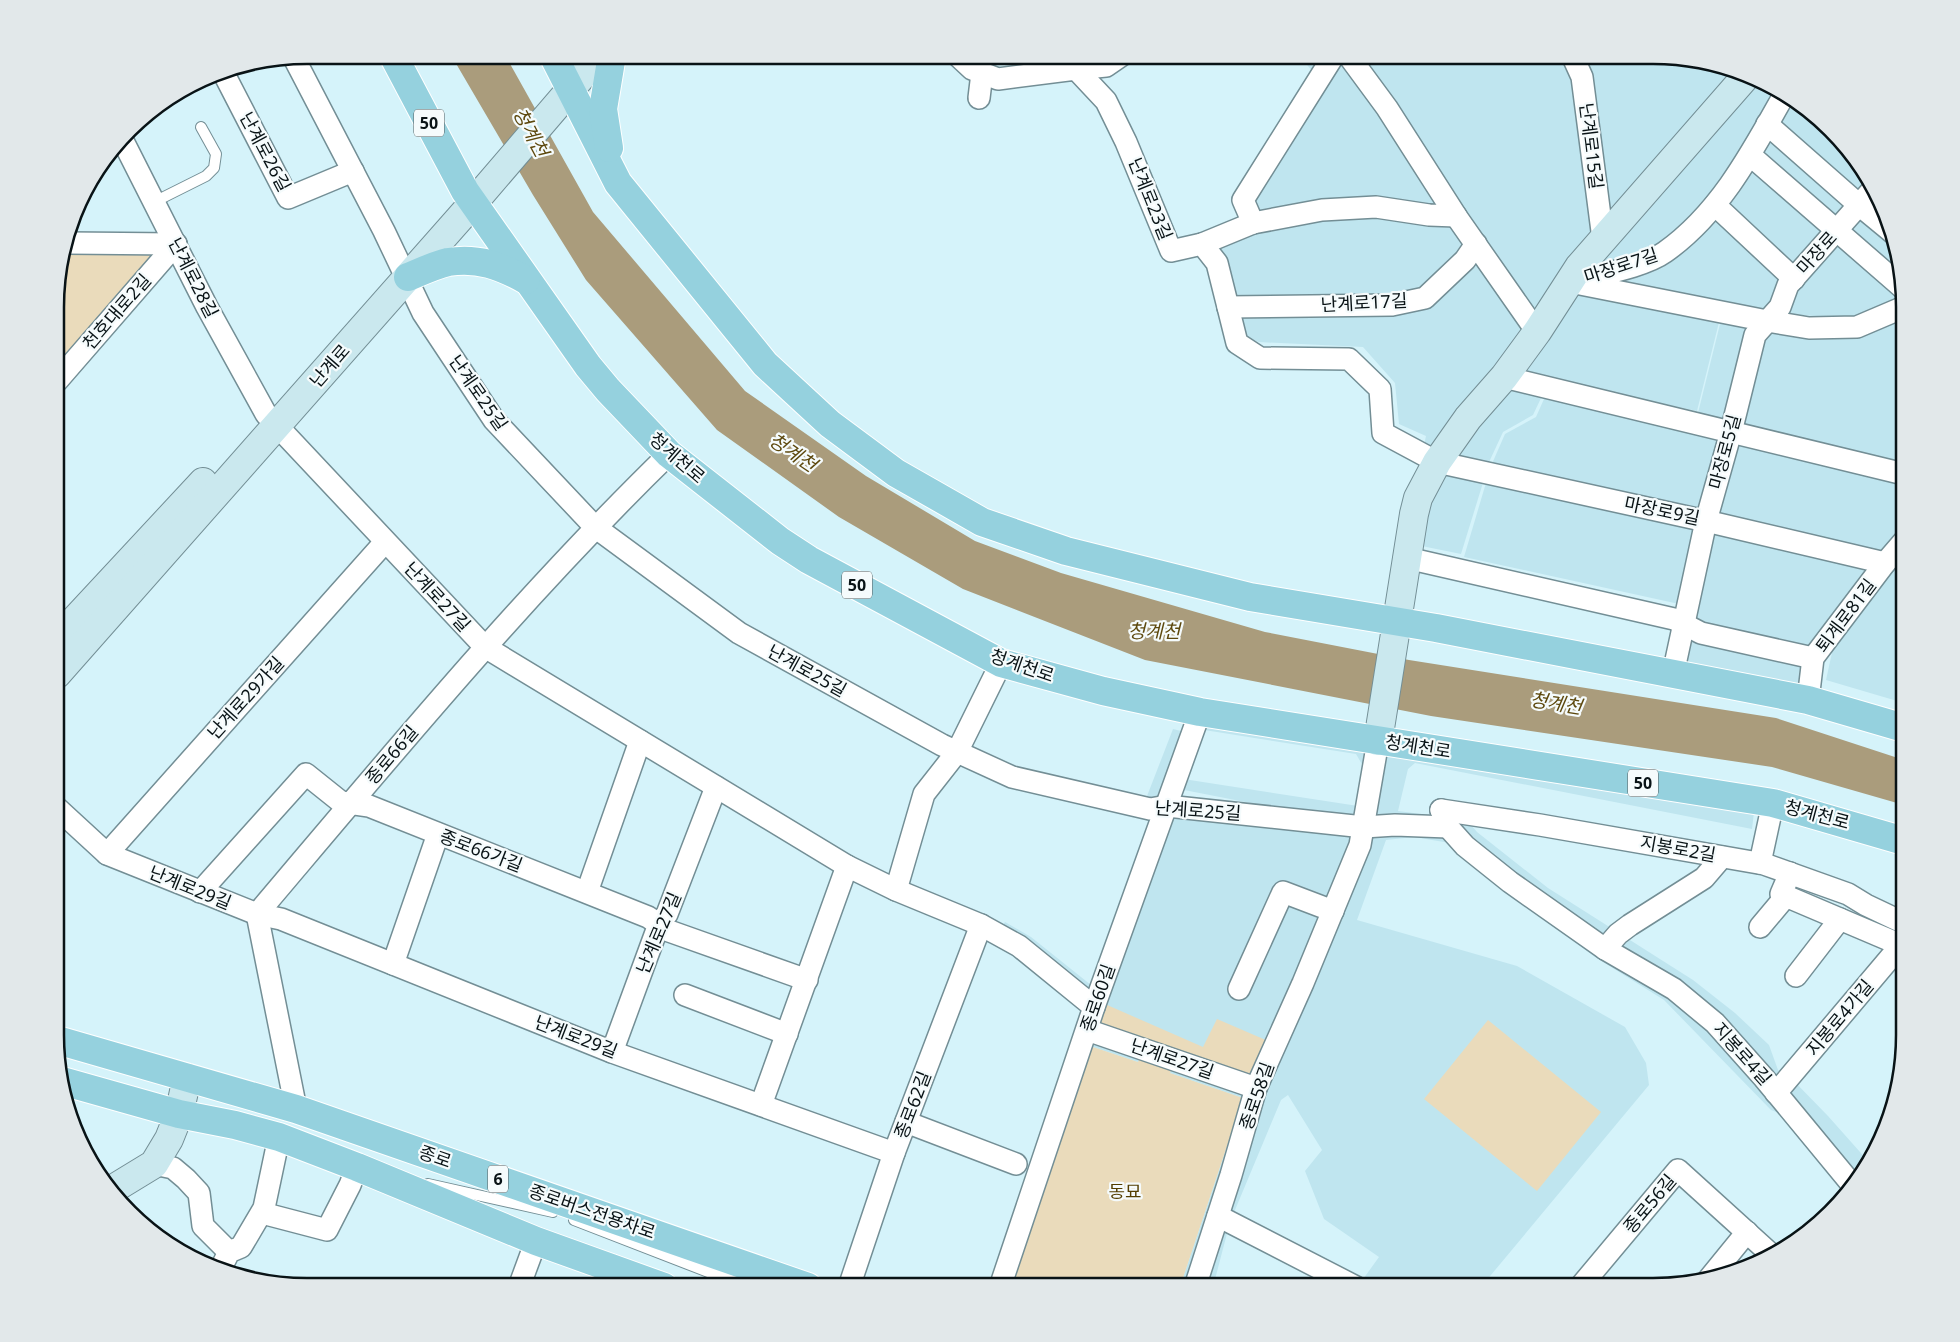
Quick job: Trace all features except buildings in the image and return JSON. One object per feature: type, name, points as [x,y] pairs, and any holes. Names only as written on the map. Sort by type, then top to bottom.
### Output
[{"type":"main road","name":"청계천로","points":[[398,64],[529,282],[588,366],[668,454],[798,554],[1000,663],[1103,691],[1200,712],[1379,732],[1773,803],[1896,839]]},
{"type":"main road","name":"난계로","points":[[64,666],[271,420],[474,191],[577,70]]},
{"type":"main road","points":[[577,70],[603,109],[614,174]]},
{"type":"main road","points":[[577,70],[618,183],[765,364],[830,424],[896,473],[982,522],[1066,551],[1250,597],[1395,628],[1674,674],[1808,700],[1896,726]]},
{"type":"main road","points":[[1379,732],[1414,514],[1418,498],[1437,462],[1468,418],[1504,377],[1537,332],[1579,267],[1742,81]]},
{"type":"main road","points":[[404,270],[448,262],[478,260],[505,268],[529,282]]},
{"type":"main road","name":"난계로","points":[[64,632],[271,420]]},
{"type":"main road","name":"종로","points":[[64,1042],[296,1110],[744,1275],[760,1278]]},
{"type":"main road","points":[[117,1187],[154,1164],[169,1140],[179,1114],[187,1078]]},
{"type":"main road","points":[[68,1084],[179,1114],[235,1125],[280,1137],[536,1241],[639,1278]]},
{"type":"street","points":[[297,64],[404,270]]},
{"type":"street","points":[[967,64],[972,69],[998,79],[1069,64]]},
{"type":"street","name":"난계로23길","points":[[1080,64],[1106,100],[1126,142],[1171,251],[1202,244]]},
{"type":"street","points":[[1092,64],[1106,66],[1109,64]]},
{"type":"street","points":[[1253,223],[1243,200],[1328,64]]},
{"type":"street","points":[[1355,64],[1388,108],[1456,216],[1537,332]]},
{"type":"street","name":"난계로15길","points":[[1576,64],[1582,77],[1603,239]]},
{"type":"street","points":[[979,98],[982,73]]},
{"type":"street","name":"난계로26길","points":[[226,78],[288,198],[353,171]]},
{"type":"street","name":"마장로7길","points":[[1570,282],[1639,264],[1665,253],[1702,220],[1715,205],[1750,155],[1781,100]]},
{"type":"street","points":[[1767,124],[1881,223]]},
{"type":"street","name":"난계로28길","points":[[125,145],[208,306],[271,420]]},
{"type":"street","points":[[1750,155],[1895,281]]},
{"type":"street","name":"마장로","points":[[1766,321],[1780,307],[1788,285],[1869,194]]},
{"type":"street","points":[[1715,205],[1794,279]]},
{"type":"street","points":[[1437,462],[1383,433],[1380,389],[1349,359],[1260,358],[1237,342],[1217,263],[1202,244],[1253,223],[1322,210],[1376,207],[1429,215],[1456,216]]},
{"type":"street","points":[[72,243],[176,244]]},
{"type":"street","name":"천호대로2길","points":[[64,373],[176,244]]},
{"type":"street","name":"난계로17길","points":[[1228,307],[1392,305],[1425,298],[1465,260],[1476,244]]},
{"type":"street","name":"난계로25길","points":[[404,270],[423,313],[494,420],[595,527],[739,633],[957,752],[1012,777],[1150,809],[1166,806],[1364,827]]},
{"type":"street","points":[[1570,282],[1809,328],[1857,327],[1896,310]]},
{"type":"street","name":"마장로5길","points":[[1674,674],[1706,521],[1756,336],[1766,321]]},
{"type":"street","points":[[1504,377],[1896,472]]},
{"type":"street","name":"난계로27길","points":[[271,420],[485,647],[847,866],[896,890],[981,925],[1019,946],[1094,1007]]},
{"type":"street","name":"종로66길","points":[[257,914],[485,647],[595,527],[668,454]]},
{"type":"street","name":"마장로9길","points":[[1437,462],[1706,521],[1885,564]]},
{"type":"street","name":"난계로29가길","points":[[107,854],[385,542]]},
{"type":"street","name":"퇴계로81길","points":[[1808,700],[1814,658],[1896,551]]},
{"type":"street","points":[[1407,558],[1674,619],[1701,633],[1814,658]]},
{"type":"street","points":[[896,890],[924,794],[957,752],[1000,663]]},
{"type":"street","name":"종로60길","points":[[1003,1278],[1094,1007],[1200,712]]},
{"type":"street","name":"종로58길","points":[[1198,1278],[1256,1088],[1360,845],[1379,732]]},
{"type":"street","points":[[587,892],[640,741]]},
{"type":"street","name":"종로66가길","points":[[200,892],[306,774],[341,802],[369,806],[648,917],[668,931],[807,980]]},
{"type":"street","name":"난계로27길","points":[[612,1052],[659,924],[668,914],[716,787]]},
{"type":"street","points":[[1760,863],[1773,803]]},
{"type":"street","name":"난계로29길","points":[[64,814],[107,854],[200,892],[257,914],[281,919],[612,1052],[894,1153]]},
{"type":"street","points":[[1364,827],[1445,818]]},
{"type":"street","name":"지봉로2길","points":[[1445,818],[1540,825],[1760,863],[1848,894],[1896,919]]},
{"type":"street","name":"지봉로4길","points":[[1445,818],[1466,846],[1510,882],[1605,949],[1674,989],[1715,1023],[1848,1180]]},
{"type":"street","points":[[393,964],[438,834]]},
{"type":"street","points":[[1605,949],[1618,934],[1630,925],[1704,878],[1722,856]]},
{"type":"street","points":[[761,1105],[847,866]]},
{"type":"street","points":[[1760,927],[1786,896],[1781,894],[1790,873]]},
{"type":"street","points":[[1238,988],[1283,892],[1332,911]]},
{"type":"street","name":"지봉로4가길","points":[[1786,896],[1896,943]]},
{"type":"street","points":[[257,914],[296,1110]]},
{"type":"street","points":[[1796,976],[1840,919]]},
{"type":"street","name":"종로62길","points":[[852,1278],[894,1153],[981,925]]},
{"type":"street","name":"지봉로4가길","points":[[1776,1093],[1896,951]]},
{"type":"street","points":[[685,995],[787,1034]]},
{"type":"street","name":"난계로27길","points":[[1086,1030],[1256,1088]]},
{"type":"street","points":[[906,1122],[1016,1164]]},
{"type":"street","points":[[154,1164],[173,1168],[199,1193],[204,1226],[225,1261],[241,1247],[262,1213],[280,1137]]},
{"type":"street","points":[[262,1213],[327,1230],[360,1168]]},
{"type":"street","name":"종로56길","points":[[1588,1278],[1678,1170],[1767,1250]]},
{"type":"street","points":[[1218,1216],[1339,1278]]},
{"type":"street","points":[[1716,1270],[1747,1232]]},
{"type":"street","points":[[522,1278],[536,1241]]},
{"type":"lane","points":[[154,202],[206,176],[214,168],[216,154],[201,127]]},
{"type":"lane","name":"종로버스전용차로","points":[[360,1168],[564,1216],[744,1275]]},
{"type":"shaded area","points":[[1306,64],[1669,64],[1701,68],[1746,82],[1775,96],[1814,124],[1836,146],[1864,185],[1878,214],[1892,259],[1896,307],[1845,318],[1788,314],[1724,302],[1697,411],[1550,379],[1533,415],[1503,432],[1490,460],[1461,554],[1402,542],[1426,436],[1399,424],[1395,383],[1363,347],[1259,342],[1243,336],[1218,243],[1260,227],[1247,201],[1321,82]]},
{"type":"shaded area","points":[[1721,320],[1847,337],[1888,326],[1896,322],[1896,559],[1826,646],[1813,694],[1666,666],[1679,604],[1464,557],[1491,466],[1505,434],[1536,417],[1552,381],[1698,413]]},
{"type":"shaded area","points":[[1896,565],[1896,701],[1826,680],[1835,639]]},
{"type":"shaded area","points":[[1208,721],[1754,812],[1752,829],[1415,763],[1408,769],[1398,811],[1444,817],[1460,812],[1477,832],[1548,888],[1693,980],[1735,1013],[1769,1045],[1778,1070],[1790,1077],[1864,1157],[1842,1189],[1781,1114],[1771,1110],[1664,1000],[1595,957],[1453,850],[1450,843],[1414,837],[1386,840],[1357,920],[1517,966],[1625,1027],[1646,1063],[1649,1085],[1488,1278],[1364,1278],[1379,1257],[1324,1219],[1305,1171],[1322,1150],[1288,1095],[1281,1100],[1230,1222],[1215,1278],[1183,1278],[1243,1098],[1170,1073],[1172,1066],[1141,1055],[1138,1062],[1087,1045],[1065,1074],[1082,1009],[995,937],[1005,922],[1031,937],[1091,985],[1106,969],[1159,824],[1142,809],[1173,729],[1189,733],[1163,808],[1346,822],[1174,788],[1177,778],[1358,806],[1363,766],[1356,754],[1198,729]]},
{"type":"green space","points":[[70,252],[161,252],[64,363],[64,291]]},
{"type":"green space","points":[[1098,1001],[1203,1047],[1217,1019],[1268,1041],[1255,1077],[1091,1027]]},
{"type":"green space","points":[[1488,1020],[1601,1112],[1537,1191],[1424,1099]]},
{"type":"green space","name":"동묘","points":[[1087,1045],[1138,1062],[1141,1055],[1173,1065],[1170,1073],[1243,1098],[1183,1278],[1009,1278]]},
{"type":"water","name":"청계천","points":[[456,64],[510,64],[593,212],[745,391],[866,476],[975,541],[1061,573],[1265,632],[1409,660],[1776,718],[1896,757],[1896,803],[1772,767],[1431,716],[1145,660],[963,589],[839,517],[717,430],[586,280],[533,195]]}]
